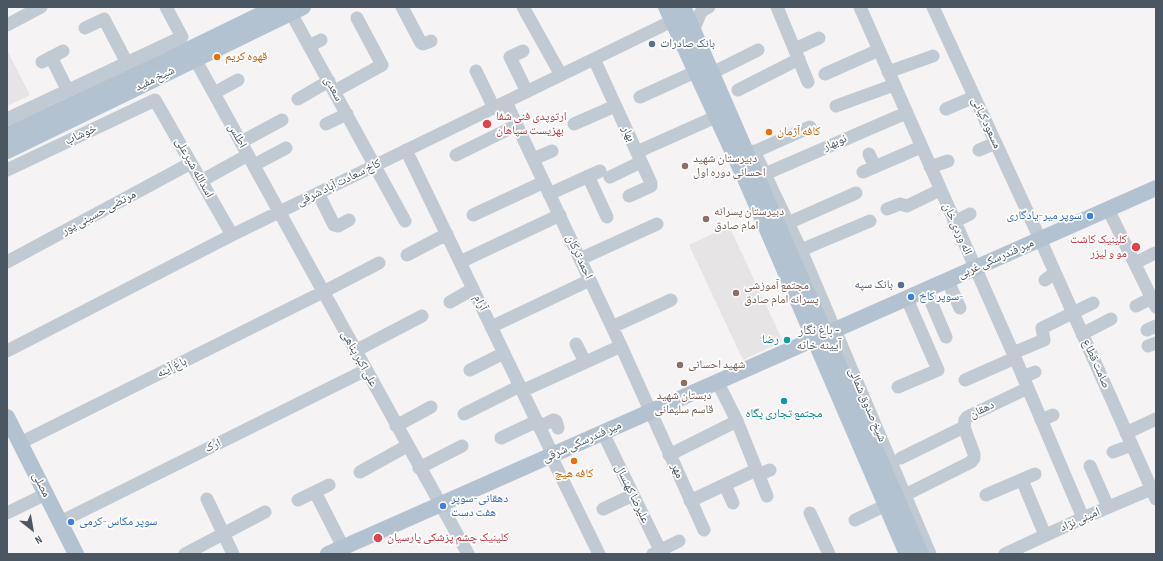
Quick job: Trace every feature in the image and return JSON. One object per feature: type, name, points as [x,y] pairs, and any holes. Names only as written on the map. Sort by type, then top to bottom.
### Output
[{"type":"main road","name":"شیخ مفید","points":[[7,135],[45,117],[170,65],[190,51],[276,7]]},
{"type":"main road","name":"شیخ صدوق شمالی","points":[[683,7],[712,85],[717,112],[907,554]]},
{"type":"main road","name":"شیخ مفید","points":[[190,51],[297,10]]},
{"type":"main road","name":"شیخ صدوق شمالی","points":[[669,14],[695,72],[712,85]]},
{"type":"main road","name":"شیخ صدوق شمالی","points":[[717,112],[920,554]]},
{"type":"main road","name":"شیخ مفید","points":[[7,151],[45,117]]},
{"type":"main road","name":"میر فندرسکی غربی","points":[[835,330],[1108,209],[1155,191]]},
{"type":"main road","name":"میر فندرسکی شرقی","points":[[328,554],[835,330]]},
{"type":"main road","name":"مصلی","points":[[7,417],[76,554]]},
{"type":"street","points":[[7,25],[41,7]]},
{"type":"street","name":"اطلس","points":[[166,7],[280,212]]},
{"type":"street","points":[[402,7],[421,43],[423,44],[431,41]]},
{"type":"street","points":[[523,7],[561,75]]},
{"type":"street","points":[[693,31],[700,14],[703,10],[709,7]]},
{"type":"street","points":[[777,7],[808,82]]},
{"type":"street","name":"اله وردی خان","points":[[860,7],[1026,383],[1047,418],[1083,518]]},
{"type":"street","name":"مسعود کیانی","points":[[933,7],[1040,239]]},
{"type":"street","name":"سعدی","points":[[297,10],[309,46],[376,166],[392,208],[404,221]]},
{"type":"street","name":"کاخ سعادت آباد شرقی","points":[[7,351],[318,193],[594,59],[669,14]]},
{"type":"street","points":[[298,99],[382,66],[357,18]]},
{"type":"street","points":[[85,28],[104,19],[127,62]]},
{"type":"street","points":[[738,90],[797,54],[818,38]]},
{"type":"street","points":[[309,46],[321,40]]},
{"type":"street","points":[[712,85],[758,50]]},
{"type":"street","points":[[825,74],[879,50]]},
{"type":"street","points":[[7,119],[45,117],[68,90],[127,62],[190,51]]},
{"type":"street","points":[[523,51],[510,58],[527,92]]},
{"type":"street","points":[[888,72],[933,56]]},
{"type":"street","points":[[52,57],[68,90]]},
{"type":"street","name":"بهار","points":[[594,59],[652,185],[629,196]]},
{"type":"street","points":[[476,71],[494,108]]},
{"type":"street","points":[[640,97],[695,72]]},
{"type":"street","points":[[214,93],[238,80]]},
{"type":"street","name":"شیخ صدوق شمالی","points":[[712,85],[728,96],[801,250],[930,554]]},
{"type":"street","points":[[836,106],[894,85]]},
{"type":"street","points":[[946,109],[974,96]]},
{"type":"street","name":"خوشاب","points":[[7,170],[155,100]]},
{"type":"street","name":"اسدالله شیرعلی","points":[[155,100],[232,236]]},
{"type":"street","name":"احمد ترکان","points":[[506,102],[621,346],[650,412]]},
{"type":"street","points":[[574,124],[615,106]]},
{"type":"street","points":[[473,215],[547,188],[599,175],[639,157],[717,112]]},
{"type":"street","name":"شیخ صدوق شمالی","points":[[717,112],[801,323],[902,554]]},
{"type":"street","name":"نوبهار","points":[[764,174],[906,113]]},
{"type":"street","points":[[326,124],[347,114]]},
{"type":"street","points":[[45,117],[56,147]]},
{"type":"street","points":[[241,142],[282,120]]},
{"type":"street","points":[[456,155],[517,125]]},
{"type":"street","points":[[754,152],[810,127]]},
{"type":"street","points":[[979,150],[996,142]]},
{"type":"street","points":[[869,154],[869,169],[921,147]]},
{"type":"street","points":[[201,181],[251,160],[286,148]]},
{"type":"street","name":"آرام","points":[[406,150],[538,424],[595,552]]},
{"type":"street","points":[[533,159],[552,151]]},
{"type":"street","points":[[930,167],[948,160]]},
{"type":"street","name":"مرتضی حسینی پور","points":[[7,262],[191,163]]},
{"type":"street","points":[[599,175],[606,217]]},
{"type":"street","points":[[887,210],[900,204],[907,206],[940,190]]},
{"type":"street","points":[[318,193],[334,225],[338,226],[349,220]]},
{"type":"street","points":[[788,223],[856,193]]},
{"type":"street","points":[[1108,209],[1154,302],[1136,306]]},
{"type":"street","name":"علی اکبر پناهی","points":[[280,212],[419,468],[468,554]]},
{"type":"street","points":[[954,222],[970,214]]},
{"type":"street","points":[[460,262],[560,215]]},
{"type":"street","points":[[801,250],[870,221]]},
{"type":"street","points":[[580,259],[657,224]]},
{"type":"street","points":[[407,255],[447,234]]},
{"type":"street","name":"صامت قطاع","points":[[1040,239],[1050,277],[1073,312],[1154,492]]},
{"type":"street","points":[[1135,263],[1155,253]]},
{"type":"street","name":"باغ آینه","points":[[20,443],[379,263]]},
{"type":"street","points":[[491,327],[590,280]]},
{"type":"street","points":[[948,280],[960,308]]},
{"type":"street","points":[[450,302],[473,289]]},
{"type":"street","points":[[926,290],[946,337]]},
{"type":"street","points":[[898,387],[938,370],[907,299]]},
{"type":"street","points":[[612,327],[671,300]]},
{"type":"street","points":[[965,380],[1044,340],[1042,328],[1093,302]]},
{"type":"street","points":[[801,323],[807,327],[819,327],[824,323],[827,317],[827,310]]},
{"type":"street","points":[[355,351],[422,316]]},
{"type":"street","points":[[1082,334],[1111,319]]},
{"type":"street","points":[[576,344],[585,362]]},
{"type":"street","points":[[464,414],[621,346]]},
{"type":"street","points":[[818,362],[821,355],[828,350],[836,348],[844,350]]},
{"type":"street","points":[[470,370],[504,353]]},
{"type":"street","name":"ارک","points":[[60,522],[366,370]]},
{"type":"street","name":"دهقان","points":[[901,458],[964,427],[967,417],[1026,383],[1035,372]]},
{"type":"street","points":[[718,383],[761,472],[767,496]]},
{"type":"street","points":[[396,426],[431,407]]},
{"type":"street","name":"مهر","points":[[650,412],[704,530]]},
{"type":"street","points":[[1113,452],[1156,419]]},
{"type":"street","points":[[501,438],[553,420],[556,421],[558,428]]},
{"type":"street","points":[[669,455],[737,421]]},
{"type":"street","points":[[905,495],[971,462],[974,458],[974,454],[964,427]]},
{"type":"street","name":"علیرضا کهنسال","points":[[603,433],[633,495],[658,553]]},
{"type":"street","points":[[360,472],[407,446]]},
{"type":"street","points":[[419,468],[462,446]]},
{"type":"street","points":[[1090,466],[1108,507]]},
{"type":"street","points":[[690,501],[725,484],[761,472]]},
{"type":"street","points":[[986,496],[1035,474]]},
{"type":"street","points":[[1022,480],[1045,535]]},
{"type":"street","points":[[725,484],[733,503]]},
{"type":"street","points":[[298,500],[329,485]]},
{"type":"street","points":[[314,492],[343,547]]},
{"type":"street","name":"امینی نژاد","points":[[1005,554],[1108,507],[1154,492]]},
{"type":"street","points":[[7,513],[46,494]]},
{"type":"street","points":[[604,509],[633,495]]},
{"type":"street","points":[[207,499],[233,554]]},
{"type":"street","points":[[855,520],[882,507]]},
{"type":"street","points":[[185,554],[264,512]]},
{"type":"street","points":[[810,513],[829,554]]},
{"type":"street","points":[[658,553],[679,541]]},
{"type":"shaded area","points":[[7,50],[30,95],[7,106]]},
{"type":"shaded area","name":"مجتمع آموزشی پسرانه امام صادق","points":[[729,226],[783,341],[743,360],[689,245]]},
{"type":"place","name":"بانک صادرات","points":[[652,44]]},
{"type":"place","name":"قهوه کریم","points":[[217,57]]},
{"type":"place","name":"ارتوپدی فنی شفا بهزیست سپاهان","points":[[487,124]]},
{"type":"place","name":"کافه آژمان","points":[[769,132]]},
{"type":"place","name":"دبیرستان شهید احسانى دوره اول","points":[[685,166]]},
{"type":"place","name":"سوپر میر-یادگاری","points":[[1090,216]]},
{"type":"place","name":"دبیرستان پسرانه امام صادق","points":[[706,219]]},
{"type":"place","name":"کلینیک کاشت مو و لیزر","points":[[1136,247]]},
{"type":"place","name":"بانک سپه","points":[[901,285]]},
{"type":"place","name":"مجتمع آموزشی پسرانه امام صادق","points":[[736,293]]},
{"type":"place","name":"سوپر کاخ-","points":[[911,297]]},
{"type":"place","name":"رضا","points":[[787,340]]},
{"type":"place","name":"شهید احسانی","points":[[680,365]]},
{"type":"place","name":"دبستان شهید قاسم سلیمانی","points":[[684,383]]},
{"type":"place","name":"مجتمع تجاری پگاه","points":[[784,401]]},
{"type":"place","name":"کافه هیچ","points":[[574,461]]},
{"type":"place","name":"دهقانی-سوپر هفت دست","points":[[443,506]]},
{"type":"place","name":"سوپر مکاس-کرمی","points":[[71,522]]},
{"type":"place","name":"کلینیک چشم پزشکی پارسیان","points":[[378,538]]},
{"type":"district","name":"باغ نگار - آیینه خانه","points":[[819,338]]}]
